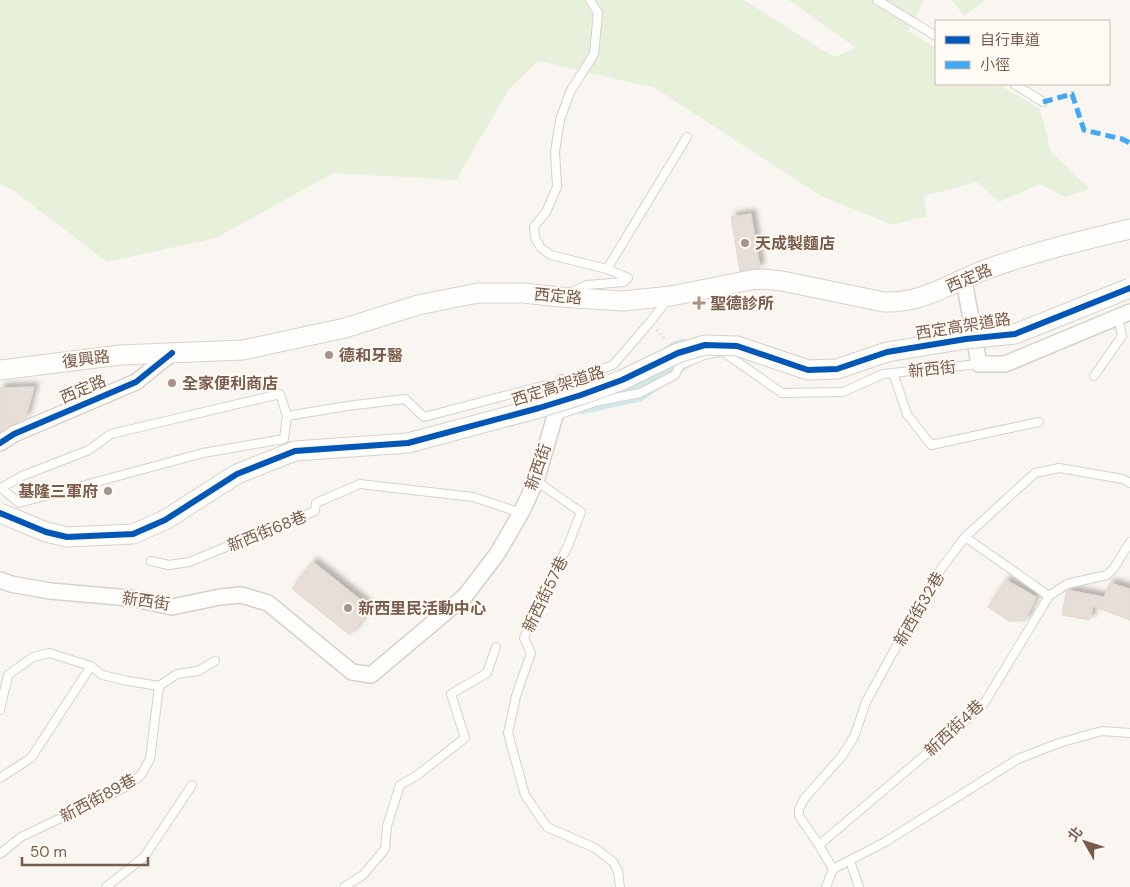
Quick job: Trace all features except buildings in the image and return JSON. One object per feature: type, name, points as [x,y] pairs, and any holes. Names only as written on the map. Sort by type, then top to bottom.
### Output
[{"type":"street","name":"西定路","points":[[0,443],[14,434],[136,382],[172,353],[243,350],[345,328],[418,305],[478,293],[523,293],[622,301],[671,296],[763,279],[898,303],[942,290],[990,268],[1042,251],[1130,229]]},
{"type":"street","points":[[964,280],[979,364]]},
{"type":"street","name":"西定高架道路","points":[[0,513],[46,532],[67,537],[133,534],[165,520],[237,474],[295,451],[408,443],[581,395],[622,380],[678,353],[705,345],[737,346],[808,370],[837,369],[887,352],[966,339],[1015,334],[1130,288]]},
{"type":"street","name":"新西街","points":[[979,364],[1005,364],[1124,314]]},
{"type":"street","name":"復興路","points":[[0,370],[120,355],[172,353]]},
{"type":"street","points":[[555,416],[562,383]]},
{"type":"street","name":"新西街","points":[[0,580],[11,584],[50,591],[130,598],[172,607],[220,597],[240,595],[268,603],[352,672],[371,676],[465,596],[498,554],[536,481],[555,416]]},
{"type":"lane","points":[[560,297],[587,285],[624,282],[628,278],[607,269],[551,254],[541,248],[534,238],[534,227],[546,212],[557,187],[554,152],[560,120],[570,92],[594,54],[598,13],[590,0]]},
{"type":"lane","points":[[877,0],[935,35]]},
{"type":"lane","points":[[1016,85],[1043,102]]},
{"type":"lane","points":[[607,269],[687,137]]},
{"type":"lane","points":[[287,416],[405,399],[424,417],[542,386],[562,383],[613,365],[671,296]]},
{"type":"lane","points":[[1094,376],[1122,336],[1124,314]]},
{"type":"lane","name":"新西街","points":[[555,416],[595,402],[640,393],[676,375],[680,365],[704,355],[722,351],[782,393],[843,392],[883,374],[979,364]]},
{"type":"lane","points":[[893,373],[907,414],[931,445],[1039,422]]},
{"type":"lane","points":[[280,394],[287,416],[284,439],[203,453],[19,503],[0,488],[22,476],[89,450],[111,434],[280,394]]},
{"type":"lane","name":"新西街32巷","points":[[819,845],[799,816],[799,809],[804,799],[842,756],[854,737],[866,702],[891,656],[941,569],[965,537],[1035,473],[1059,468],[1123,479],[1130,483]]},
{"type":"lane","name":"新西街57巷","points":[[536,481],[581,512],[567,548],[540,598],[524,638],[531,653],[516,696],[508,733],[525,795],[547,827],[595,848],[613,862],[618,871],[620,887]]},
{"type":"lane","name":"新西街68巷","points":[[151,562],[170,565],[188,562],[315,512],[316,503],[360,484],[473,498],[521,512]]},
{"type":"lane","points":[[965,537],[1049,596]]},
{"type":"lane","name":"新西街4巷","points":[[819,845],[972,716],[985,702],[1049,596],[1067,584],[1107,575],[1114,568],[1130,542]]},
{"type":"lane","points":[[344,887],[363,875],[385,849],[387,826],[400,785],[416,776],[466,738],[451,694],[487,673],[496,647]]},
{"type":"lane","points":[[0,710],[8,675],[33,657],[49,653],[91,666],[102,675],[128,682],[159,686],[176,674],[198,671],[214,661]]},
{"type":"lane","points":[[0,778],[32,758],[91,666]]},
{"type":"lane","name":"新西街89巷","points":[[0,854],[21,837],[124,788],[141,775],[150,759],[159,686]]},
{"type":"lane","points":[[826,887],[833,869],[885,842],[1018,759],[1059,743],[1102,731],[1130,733]]},
{"type":"lane","points":[[106,887],[144,857],[192,785]]},
{"type":"lane","points":[[819,845],[833,869]]},
{"type":"lane","points":[[850,861],[859,887]]},
{"type":"green space","points":[[0,0],[744,0],[834,57],[856,48],[789,0],[924,0],[908,31],[935,47],[935,85],[1000,85],[1040,109],[1051,152],[1090,189],[1065,197],[1040,184],[999,202],[977,182],[924,196],[926,216],[893,225],[821,196],[655,88],[538,61],[509,89],[456,180],[333,173],[216,238],[107,262],[13,190],[0,184]]},
{"type":"green space","points":[[952,0],[986,0],[964,16]]},
{"type":"waterway","points":[[581,399],[636,387],[683,354]]},
{"type":"marked path","points":[[1043,102],[1072,94],[1084,130],[1122,139],[1130,143]]},
{"type":"cycle path","points":[[0,513],[46,532],[67,537],[133,534],[165,520],[237,474],[295,451],[408,443],[581,395],[622,380],[678,353],[705,345],[737,346],[808,370],[837,369],[887,352],[966,339],[1015,334],[1130,288]]},
{"type":"cycle path","points":[[0,443],[14,434],[136,382],[172,353]]},
{"type":"place","name":"天成製麵店","points":[[745,243]]},
{"type":"place","name":"聖德診所","points":[[699,303]]},
{"type":"place","name":"德和牙醫","points":[[329,355]]},
{"type":"place","name":"全家便利商店","points":[[172,383]]},
{"type":"place","name":"基隆三軍府","points":[[108,491]]},
{"type":"place","name":"新西里民活動中心","points":[[348,608]]}]
